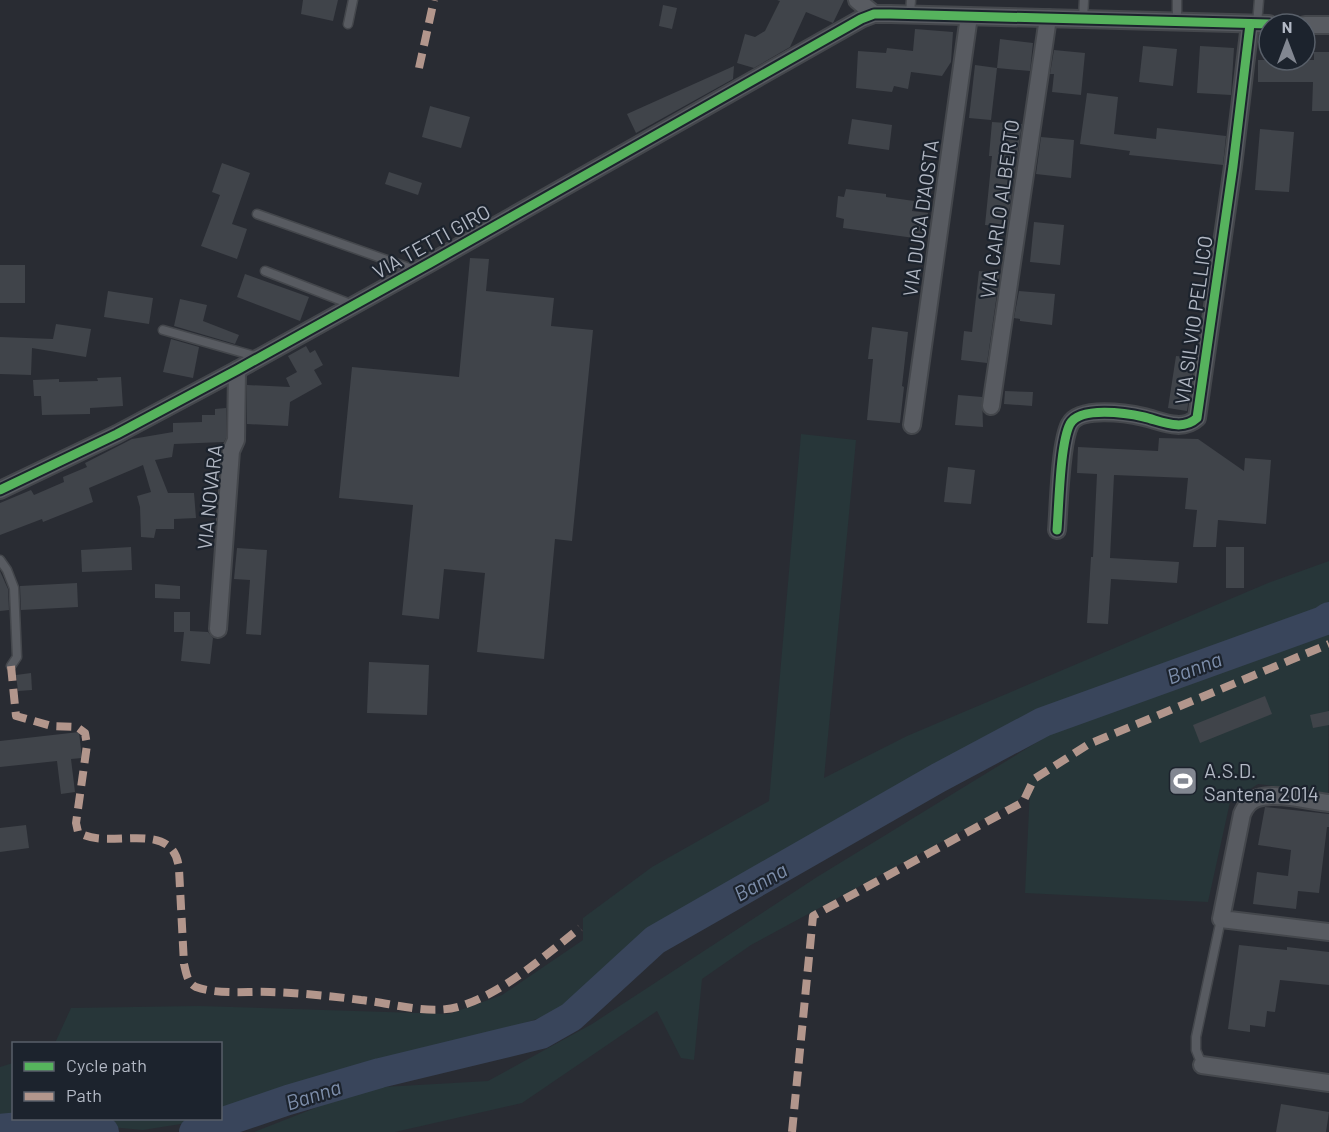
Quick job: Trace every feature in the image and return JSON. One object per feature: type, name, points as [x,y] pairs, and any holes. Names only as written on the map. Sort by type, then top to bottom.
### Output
[{"type":"street","points":[[857,0],[874,14],[910,7],[969,16],[1257,24]]},
{"type":"street","name":"VIA TETTI GIRO","points":[[0,490],[117,434],[237,370],[417,271],[861,19],[874,14]]},
{"type":"street","name":"VIA DUCA D'AOSTA","points":[[912,425],[969,16]]},
{"type":"street","name":"VIA CARLO ALBERTO","points":[[991,406],[1048,18]]},
{"type":"street","name":"VIA SILVIO PELLICO","points":[[1057,530],[1064,448],[1068,431],[1075,417],[1096,413],[1128,414],[1182,425],[1192,423],[1197,418],[1231,178],[1257,35]]},
{"type":"street","name":"VIA NOVARA","points":[[218,629],[231,451],[236,440],[237,370]]},
{"type":"street","points":[[1329,803],[1271,796],[1257,798],[1247,805],[1242,814],[1221,919],[1329,932]]},
{"type":"street","points":[[1202,1065],[1329,1083]]},
{"type":"lane","points":[[348,24],[353,0]]},
{"type":"lane","points":[[1083,19],[1084,0]]},
{"type":"lane","points":[[1177,22],[1178,0]]},
{"type":"lane","points":[[257,214],[417,271]]},
{"type":"lane","points":[[264,271],[353,305]]},
{"type":"lane","points":[[163,330],[260,357]]},
{"type":"lane","points":[[0,560],[14,588],[18,657],[11,666]]},
{"type":"lane","points":[[1202,1065],[1196,1050],[1196,1038],[1221,919]]},
{"type":"shaded area","points":[[801,434],[856,440],[824,778],[907,736],[1268,583],[1329,561],[1329,604],[1062,706],[997,735],[835,833],[646,940],[561,1011],[421,1057],[338,1073],[222,1117],[222,1042],[55,1042],[71,1008],[199,1006],[449,1014],[502,995],[583,940],[583,918],[652,867],[769,801]]},
{"type":"shaded area","points":[[1329,621],[1328,793],[1258,784],[1230,802],[1208,902],[1025,893],[1030,789],[1017,801],[751,945],[702,979],[694,1060],[681,1058],[657,1011],[522,1103],[395,1132],[254,1132],[366,1088],[488,1081],[592,1024],[817,877],[1057,730],[1161,692]]},
{"type":"shaded area","points":[[12,1063],[12,1120],[206,1120],[143,1130],[45,1121],[0,1120],[0,1067]]},
{"type":"building","points":[[303,0],[338,0],[333,21],[301,14]]},
{"type":"building","points":[[777,0],[844,0],[833,23],[806,12],[790,47],[754,68],[737,63],[745,34],[755,37],[765,31],[780,1]]},
{"type":"building","points":[[663,5],[677,8],[672,29],[659,26]]},
{"type":"building","points":[[915,29],[953,32],[951,62],[942,76],[911,72],[908,89],[894,86],[892,92],[856,88],[858,51],[886,53],[887,48],[913,51]]},
{"type":"building","points":[[1000,39],[1033,43],[1030,71],[997,68]]},
{"type":"building","points":[[1143,46],[1177,49],[1173,86],[1139,82]]},
{"type":"building","points":[[1200,46],[1234,48],[1231,95],[1197,93]]},
{"type":"building","points":[[1054,50],[1085,53],[1081,95],[1052,92],[1054,74],[1050,74]]},
{"type":"building","points":[[1317,52],[1329,52],[1329,111],[1312,111],[1313,82],[1258,82],[1258,72],[1317,72]]},
{"type":"building","points":[[975,65],[997,68],[991,120],[969,118]]},
{"type":"building","points":[[734,66],[733,79],[636,133],[627,114]]},
{"type":"building","points":[[1087,93],[1118,97],[1114,134],[1156,139],[1157,128],[1226,136],[1223,165],[1129,155],[1130,151],[1080,144]]},
{"type":"building","points":[[430,106],[470,117],[461,148],[422,137]]},
{"type":"building","points":[[852,119],[892,125],[889,150],[848,144]]},
{"type":"building","points":[[992,122],[1022,124],[1007,227],[985,225],[992,156],[989,156]]},
{"type":"building","points":[[1260,129],[1294,132],[1289,192],[1255,190]]},
{"type":"building","points":[[1041,137],[1074,140],[1071,178],[1036,174]]},
{"type":"building","points":[[222,163],[250,173],[232,224],[247,229],[237,259],[201,246],[220,195],[212,192]]},
{"type":"building","points":[[389,172],[422,183],[418,195],[385,184]]},
{"type":"building","points":[[846,189],[886,194],[886,197],[914,201],[912,211],[928,213],[925,234],[915,233],[914,238],[843,228],[844,219],[836,217],[838,196],[844,197]]},
{"type":"building","points":[[1034,222],[1064,225],[1060,265],[1030,262]]},
{"type":"building","points":[[470,258],[489,259],[486,291],[554,298],[551,326],[593,330],[572,541],[555,539],[544,659],[477,652],[485,573],[444,569],[439,619],[402,615],[413,505],[339,498],[352,367],[459,377]]},
{"type":"building","points":[[0,265],[25,265],[25,303],[0,303]]},
{"type":"building","points":[[979,271],[1000,273],[987,363],[961,360],[964,331],[972,332]]},
{"type":"building","points":[[245,274],[309,297],[300,321],[237,297]]},
{"type":"building","points":[[108,291],[153,298],[149,324],[104,317]]},
{"type":"building","points":[[1019,291],[1055,294],[1052,325],[1020,321],[1014,318]]},
{"type":"building","points":[[180,299],[207,305],[203,321],[239,335],[235,344],[174,326]]},
{"type":"building","points":[[56,324],[91,329],[86,357],[32,348],[31,375],[0,374],[0,337],[53,339]]},
{"type":"building","points":[[872,327],[908,332],[900,423],[867,420],[873,359],[868,359]]},
{"type":"building","points":[[171,339],[199,347],[193,378],[163,372]]},
{"type":"building","points":[[306,346],[310,353],[315,350],[323,365],[314,370],[322,384],[290,402],[288,426],[247,424],[247,385],[290,387],[286,378],[297,372],[288,356]]},
{"type":"building","points":[[1176,356],[1195,358],[1187,411],[1168,408]]},
{"type":"building","points":[[121,377],[123,406],[90,408],[90,414],[42,415],[41,396],[34,396],[33,380],[98,381],[97,378]]},
{"type":"building","points":[[1005,391],[1033,392],[1032,406],[1004,404]]},
{"type":"building","points":[[958,395],[982,397],[983,427],[955,425]]},
{"type":"building","points":[[226,408],[224,442],[174,444],[172,457],[155,460],[168,493],[194,493],[196,518],[174,519],[174,529],[156,529],[154,538],[141,537],[140,507],[137,496],[151,492],[143,465],[89,488],[93,502],[43,522],[42,519],[0,535],[0,503],[31,490],[34,495],[64,482],[63,477],[87,467],[85,463],[132,439],[173,432],[173,423],[202,422],[202,415],[215,415],[215,409]]},
{"type":"building","points":[[1159,438],[1198,439],[1244,471],[1245,458],[1271,460],[1266,524],[1218,520],[1216,547],[1193,547],[1197,510],[1185,509],[1188,478],[1114,475],[1110,558],[1179,562],[1177,583],[1111,579],[1108,624],[1087,623],[1097,474],[1077,473],[1078,447],[1158,451]]},
{"type":"building","points":[[948,467],[975,470],[971,504],[944,502]]},
{"type":"building","points":[[131,547],[132,570],[82,572],[81,550]]},
{"type":"building","points":[[1226,547],[1244,547],[1244,588],[1226,588]]},
{"type":"building","points":[[237,548],[267,550],[261,635],[246,634],[250,580],[234,579]]},
{"type":"building","points":[[0,571],[8,589],[9,610],[0,611]]},
{"type":"building","points":[[77,583],[78,607],[21,610],[20,586]]},
{"type":"building","points":[[155,584],[180,586],[180,599],[155,598]]},
{"type":"building","points":[[174,612],[190,612],[190,631],[208,632],[213,638],[210,664],[181,661],[184,632],[174,632]]},
{"type":"building","points":[[369,662],[429,665],[427,715],[367,713]]},
{"type":"building","points":[[31,673],[32,690],[18,691],[16,675]]},
{"type":"building","points":[[1265,696],[1272,714],[1200,743],[1193,725]]},
{"type":"building","points":[[1329,711],[1329,725],[1313,728],[1310,715]]},
{"type":"building","points":[[79,732],[82,758],[71,759],[75,792],[61,794],[57,761],[0,767],[0,741]]},
{"type":"building","points":[[1265,807],[1329,814],[1319,893],[1298,891],[1296,909],[1253,904],[1257,872],[1288,876],[1291,850],[1258,845]]},
{"type":"building","points":[[26,825],[29,848],[0,852],[0,828]]},
{"type":"building","points":[[1239,945],[1329,952],[1329,985],[1280,980],[1275,1012],[1267,1011],[1265,1027],[1250,1025],[1250,1032],[1228,1029]]},
{"type":"building","points":[[1281,1104],[1329,1112],[1326,1132],[1276,1132]]},
{"type":"waterway","name":"Banna","points":[[194,1132],[288,1100],[380,1073],[541,1034],[571,1017],[655,940],[938,778],[1043,722],[1329,617]]},
{"type":"waterway","name":"Banna","points":[[0,1129],[39,1127],[104,1132]]},
{"type":"marked path","points":[[419,68],[434,0]]},
{"type":"marked path","points":[[792,1132],[813,916],[1023,802],[1034,779],[1089,744],[1329,644]]},
{"type":"marked path","points":[[11,666],[16,716],[52,726],[77,727],[85,733],[87,745],[76,823],[78,832],[90,837],[105,839],[152,839],[165,844],[174,853],[179,869],[184,964],[189,980],[196,987],[223,992],[293,993],[411,1008],[449,1009],[478,1000],[493,992],[580,928]]},
{"type":"cycle path","points":[[0,490],[117,434],[237,370],[861,19],[874,14],[1257,24]]},
{"type":"cycle path","points":[[1057,530],[1064,445],[1070,424],[1075,418],[1104,412],[1136,415],[1178,425],[1197,418],[1233,166],[1250,24]]},
{"type":"place","name":"A.S.D. Santena 2014","points":[[1183,781]]}]
